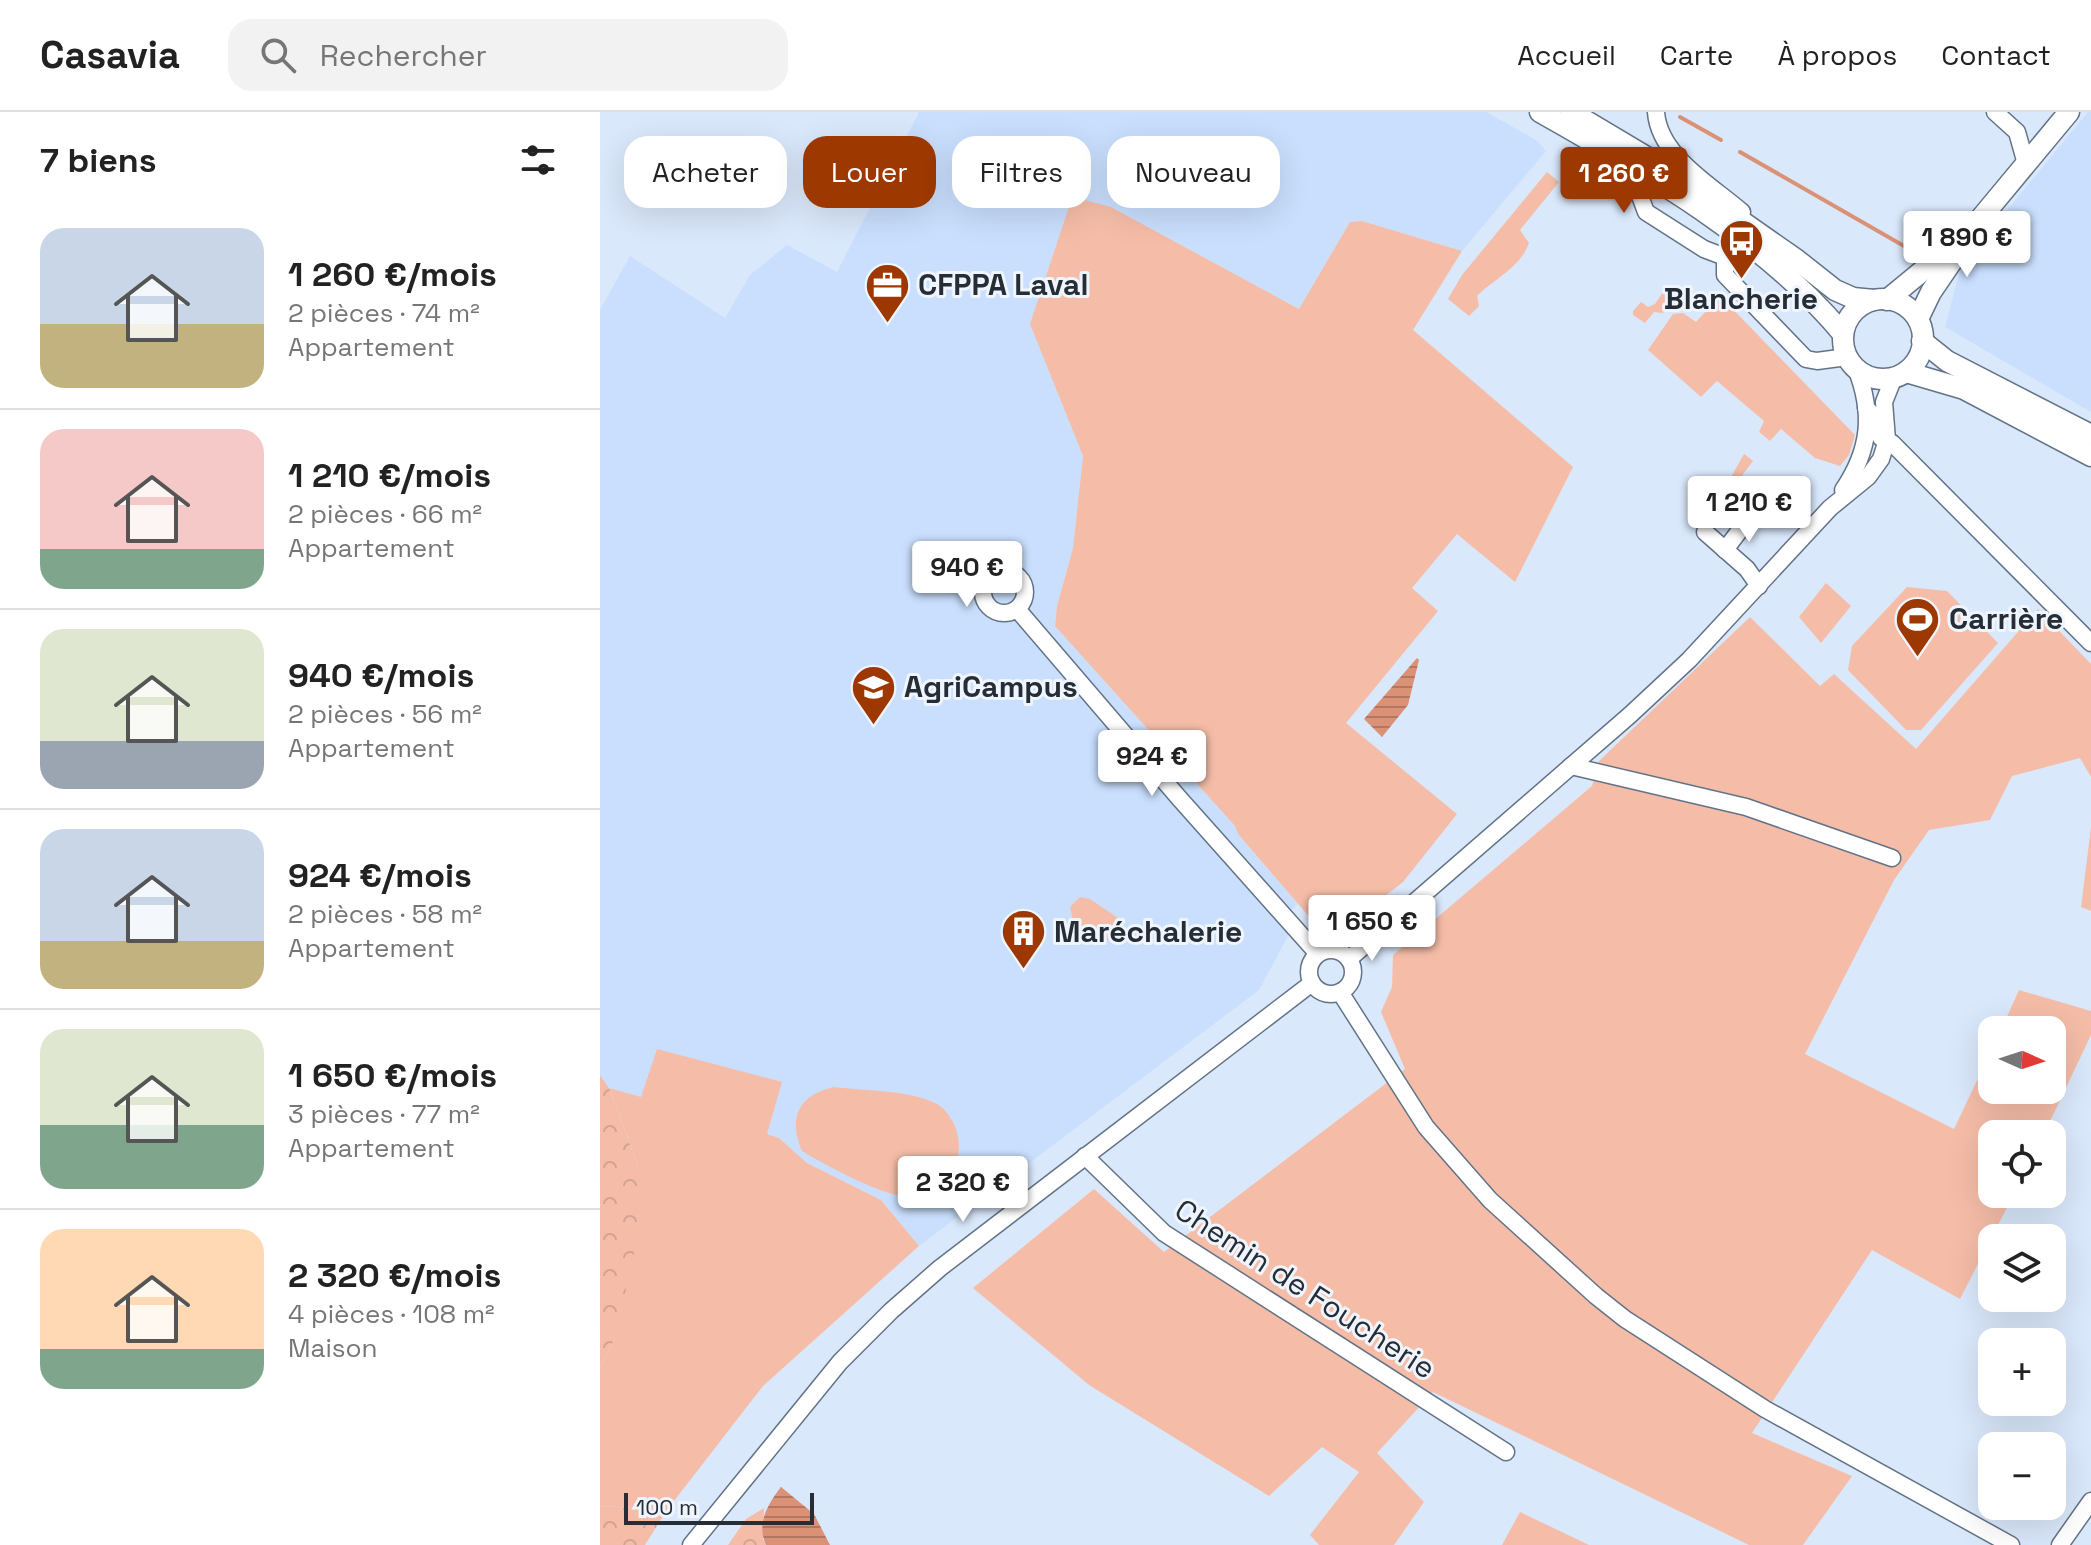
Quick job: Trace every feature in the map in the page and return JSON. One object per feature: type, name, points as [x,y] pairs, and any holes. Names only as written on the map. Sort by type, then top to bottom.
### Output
[{"type":"main road","points":[[1540,112],[1565,117],[1629,146],[1797,260],[1835,290],[1853,298],[1881,300],[1909,309],[1918,319],[1922,341],[1920,353],[1900,374]]},
{"type":"main road","points":[[1843,334],[1853,312],[1881,300],[1960,240],[2069,112]]},
{"type":"main road","points":[[1565,117],[1748,244],[1820,306],[1843,334],[1851,363],[1875,378],[1900,374],[1964,389],[2091,456]]},
{"type":"main road","points":[[1918,319],[1931,292],[1981,218]]},
{"type":"main road","points":[[1922,341],[1947,361],[2091,435]]},
{"type":"street","points":[[1656,112],[1657,125],[1668,146],[1797,260]]},
{"type":"street","points":[[1995,112],[2017,132],[2026,164]]},
{"type":"street","points":[[1565,117],[1634,180],[1646,212],[1704,249],[1725,257]]},
{"type":"street","points":[[1725,257],[1748,244]]},
{"type":"street","points":[[1725,257],[1725,275],[1806,359],[1851,363],[1862,383],[1866,444],[1860,461],[1830,508]]},
{"type":"street","points":[[1349,959],[1689,660],[1830,508],[1868,477],[1881,459],[1887,440],[1884,402],[1900,374]]},
{"type":"street","points":[[1866,408],[1874,416],[1881,438],[1887,440],[2091,643]]},
{"type":"street","points":[[1725,550],[1740,530]]},
{"type":"street","points":[[1705,532],[1747,569],[1759,586]]},
{"type":"street","points":[[1017,609],[1318,954]]},
{"type":"street","points":[[1571,766],[1746,807],[1892,858]]},
{"type":"street","points":[[1331,950],[1349,959],[1352,978],[1340,992],[1321,992],[1312,983],[1309,971],[1318,954],[1331,950]]},
{"type":"street","points":[[691,1545],[840,1362],[891,1311],[940,1268],[1312,983]]},
{"type":"street","points":[[1340,992],[1426,1127],[1490,1200],[1596,1296],[1625,1319],[1765,1409],[2011,1545]]},
{"type":"street","name":"Chemin de Foucherie","points":[[1085,1156],[1164,1233],[1506,1452]]},
{"type":"street","points":[[2065,1543],[2091,1501]]},
{"type":"shaded area","name":"AgriCampus","points":[[919,112],[1486,112],[1536,140],[1546,151],[1462,251],[1362,221],[1350,222],[1299,309],[1113,208],[1280,208],[1280,136],[1107,136],[1107,208],[1110,208],[1030,324],[1083,456],[1073,548],[1057,606],[1055,626],[1235,826],[1238,834],[1298,904],[1279,922],[1289,934],[1259,990],[919,1246],[881,1200],[807,1163],[779,1138],[609,1088],[600,1075],[600,310],[630,256],[725,318],[750,275],[787,245],[837,272],[870,208],[936,208],[936,136],[907,136]]},
{"type":"shaded area","points":[[2091,112],[2091,412],[1945,327],[1961,266]]},
{"type":"shaded area","points":[[1417,658],[1408,705],[1382,737],[1364,719]]},
{"type":"shaded area","points":[[781,1487],[814,1514],[830,1545],[766,1545],[763,1521]]},
{"type":"green space","points":[[1547,172],[1559,182],[1520,230],[1529,243],[1525,252],[1477,296],[1479,306],[1469,316],[1448,299],[1462,275]]},
{"type":"green space","points":[[1091,202],[1113,208],[1299,309],[1350,222],[1362,221],[1462,251],[1413,330],[1573,467],[1515,582],[1457,534],[1412,588],[1438,611],[1346,723],[1457,814],[1403,882],[1348,925],[1312,920],[1238,834],[1235,826],[1055,626],[1057,606],[1073,548],[1083,456],[1030,324],[1069,208],[1091,208]]},
{"type":"green space","points":[[1665,289],[1670,299],[1663,313],[1654,312],[1645,323],[1633,315],[1641,302],[1648,307],[1655,304]]},
{"type":"green space","points":[[1720,296],[1855,435],[1849,455],[1840,466],[1815,458],[1781,429],[1770,441],[1759,432],[1764,421],[1717,381],[1701,397],[1648,350],[1673,314],[1683,313],[1696,322]]},
{"type":"green space","points":[[1744,454],[1753,461],[1743,474],[1737,492],[1711,525],[1703,516]]},
{"type":"green space","points":[[1826,583],[1851,606],[1821,643],[1799,617]]},
{"type":"green space","name":"Carrière","points":[[1907,587],[1947,591],[1998,643],[1921,730],[1906,730],[1848,670],[1852,646]]},
{"type":"green space","points":[[2038,609],[2091,664],[2091,777],[2080,758],[2012,776],[1990,820],[1929,830],[1894,880],[1805,1054],[1954,1129],[1978,1078],[1978,1104],[2058,1104],[2051,1120],[1978,1120],[1978,1208],[2007,1208],[1999,1224],[1978,1224],[1978,1264],[1960,1299],[1872,1250],[1752,1433],[1852,1476],[1803,1545],[1749,1545],[1433,1392],[1377,1453],[1424,1502],[1394,1545],[1319,1545],[1310,1535],[1359,1472],[1322,1447],[1269,1496],[1089,1385],[973,1288],[1094,1189],[1164,1252],[1405,1069],[1381,1012],[1392,987],[1393,955],[1592,786],[1599,761],[1750,617],[1820,686],[1834,674],[1916,749]]},
{"type":"green space","points":[[2091,827],[2091,911],[2081,907]]},
{"type":"green space","points":[[1080,897],[1090,899],[1118,918],[1120,934],[1115,939],[1102,941],[1073,920],[1070,907]]},
{"type":"green space","points":[[2019,990],[2091,1011],[2091,1035],[2066,1088],[2066,1016],[2007,1016]]},
{"type":"green space","points":[[657,1049],[782,1082],[767,1134],[779,1138],[807,1163],[881,1200],[919,1246],[763,1386],[667,1510],[600,1506],[600,1369],[614,1340],[638,1166],[609,1088],[641,1097]]},
{"type":"green space","points":[[600,1075],[609,1088],[638,1166],[643,1217],[614,1340],[600,1369]]},
{"type":"green space","points":[[834,1087],[914,1096],[942,1108],[953,1122],[959,1146],[954,1169],[947,1179],[928,1193],[904,1197],[858,1181],[802,1151],[796,1128],[799,1110],[812,1096]]},
{"type":"green space","points":[[600,1506],[667,1510],[645,1545],[600,1545]]},
{"type":"green space","points":[[764,1508],[763,1539],[766,1545],[728,1545],[746,1519]]},
{"type":"green space","points":[[1520,1512],[1589,1545],[1502,1545]]},
{"type":"waterway","points":[[1680,117],[1721,140]]},
{"type":"waterway","points":[[1740,152],[1904,246]]},
{"type":"place","name":"Blancherie","points":[[1741,280]]},
{"type":"place","name":"CFPPA Laval","points":[[887,324]]},
{"type":"place","name":"Carrière","points":[[1918,658]]},
{"type":"place","name":"AgriCampus","points":[[873,726]]},
{"type":"place","name":"Maréchalerie","points":[[1023,971]]}]
